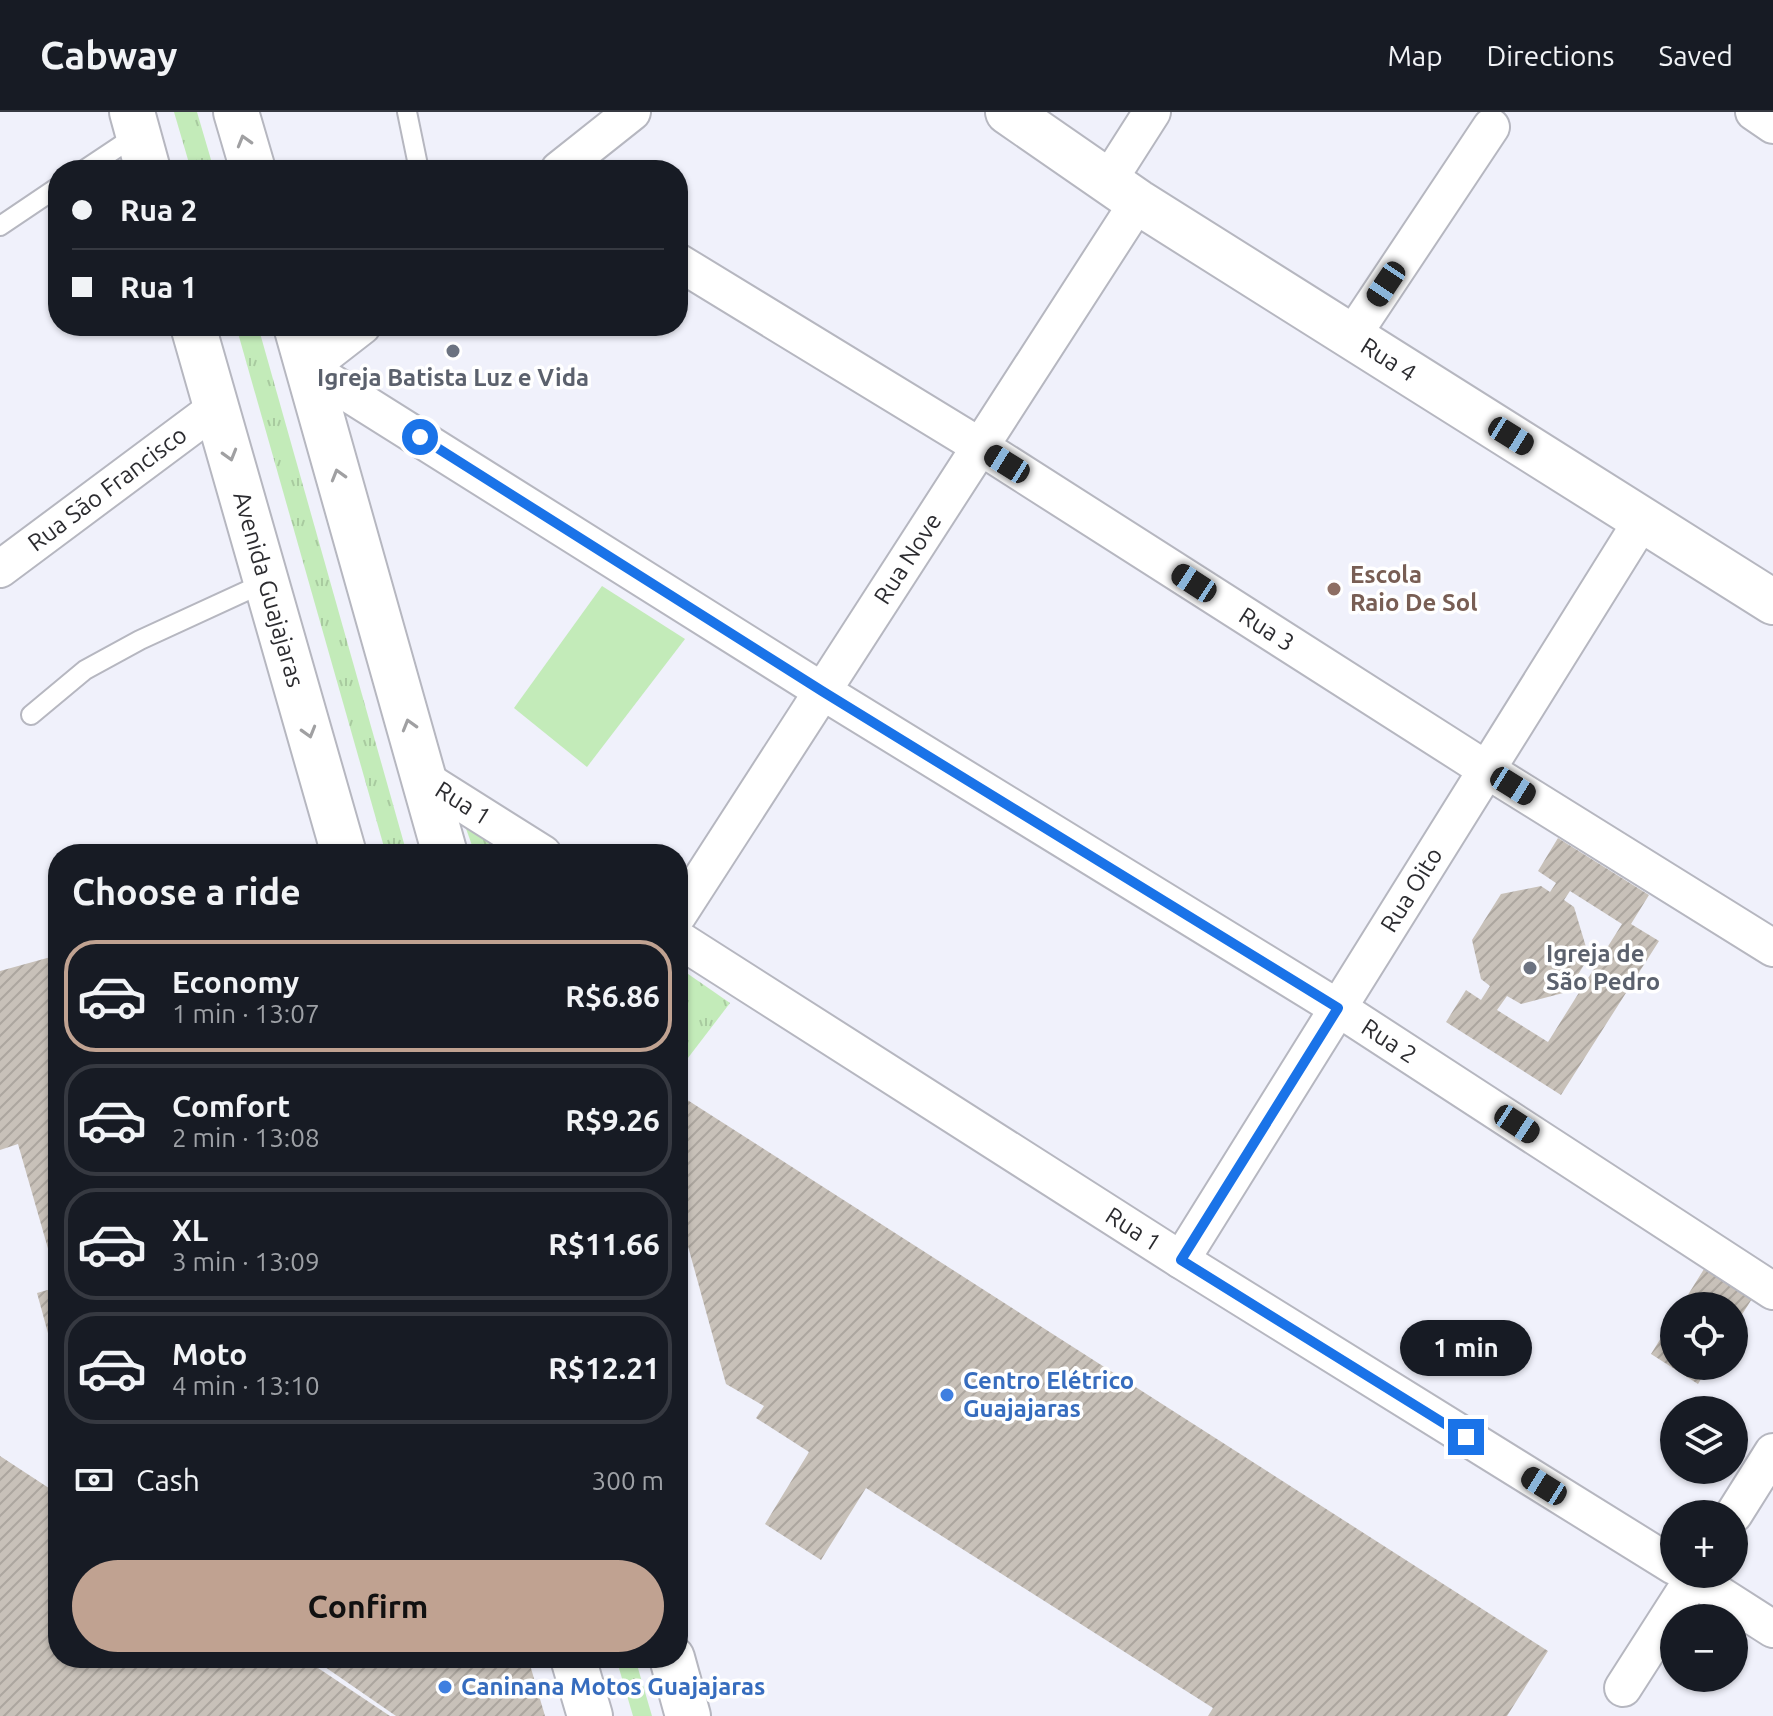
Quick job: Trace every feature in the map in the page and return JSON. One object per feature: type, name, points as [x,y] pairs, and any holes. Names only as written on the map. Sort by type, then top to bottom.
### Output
[{"type":"main road","points":[[236,112],[250,160]]},
{"type":"main road","name":"Rua 4","points":[[1008,112],[1123,192],[1773,602]]},
{"type":"main road","name":"Avenida Guajajaras","points":[[196,336],[341,844]]},
{"type":"main road","points":[[299,336],[442,844]]},
{"type":"main road","points":[[576,1668],[590,1716]]},
{"type":"main road","points":[[675,1668],[688,1716]]},
{"type":"street","points":[[572,160],[632,112]]},
{"type":"street","name":"Rua Nove","points":[[688,899],[981,447],[1123,192],[1152,112]]},
{"type":"street","points":[[1754,112],[1773,125]]},
{"type":"street","points":[[1352,336],[1491,127]]},
{"type":"street","name":"Rua 3","points":[[688,268],[981,447],[1487,770],[1773,948]]},
{"type":"street","points":[[308,368],[349,336]]},
{"type":"street","name":"Rua 2","points":[[308,368],[822,691],[1338,1008],[1773,1291]]},
{"type":"street","name":"Rua São Francisco","points":[[0,569],[216,408]]},
{"type":"street","name":"Rua Oito","points":[[1181,1260],[1643,519]]},
{"type":"street","name":"Rua 1","points":[[424,779],[527,844]]},
{"type":"street","name":"Rua 1","points":[[688,945],[1181,1260],[1660,1556]]},
{"type":"street","points":[[1743,1500],[1773,1452]]},
{"type":"street","points":[[1623,1688],[1680,1588]]},
{"type":"street","name":"Rua 1","points":[[1711,1588],[1773,1629]]},
{"type":"lane","points":[[407,112],[417,160]]},
{"type":"lane","points":[[102,160],[139,139]]},
{"type":"lane","points":[[0,226],[48,194]]},
{"type":"lane","points":[[31,715],[85,670],[140,640],[266,582]]},
{"type":"green space","points":[[174,112],[197,112],[211,160],[188,160]]},
{"type":"green space","points":[[239,336],[261,336],[404,844],[383,844]]},
{"type":"green space","points":[[602,586],[685,639],[587,767],[514,708]]},
{"type":"green space","points":[[463,820],[498,844],[471,844]]},
{"type":"green space","points":[[688,974],[730,1003],[688,1058]]},
{"type":"green space","points":[[619,1668],[638,1668],[652,1716],[633,1716]]},
{"type":"building","name":"Igreja de São Pedro","points":[[1558,838],[1649,895],[1631,924],[1659,941],[1561,1095],[1446,1022],[1466,990],[1481,1000],[1490,986],[1481,979],[1472,940],[1501,894],[1541,886],[1550,892],[1556,883],[1538,871]],"holes":[[[1570,891],[1622,924],[1548,1042],[1497,1010],[1507,996],[1521,1004],[1567,992],[1589,957],[1574,907],[1564,900]]]},
{"type":"building","points":[[48,958],[48,1249],[18,1144],[0,1150],[0,971]]},
{"type":"building","name":"Centro Elétrico Guajajaras","points":[[688,1100],[1548,1651],[1507,1716],[1208,1716],[1213,1708],[866,1488],[821,1560],[765,1524],[809,1452],[756,1418],[764,1406],[726,1384],[688,1246]]},
{"type":"building","points":[[1709,1261],[1757,1291],[1748,1305],[1748,1292],[1690,1292]]},
{"type":"building","points":[[48,1290],[48,1333],[37,1293]]},
{"type":"building","points":[[1660,1340],[1660,1360],[1651,1354]]},
{"type":"building","points":[[0,1456],[48,1487],[48,1668],[318,1668],[390,1716],[0,1716]]},
{"type":"building","name":"Caninana Motos Guajajaras","points":[[326,1668],[531,1668],[545,1716],[396,1716]]},
{"type":"place","name":"Igreja Batista Luz e Vida","points":[[453,351]]},
{"type":"place","name":"Escola Raio De Sol","points":[[1334,589]]},
{"type":"place","name":"Igreja de São Pedro","points":[[1530,968]]},
{"type":"place","name":"Centro Elétrico Guajajaras","points":[[947,1395]]},
{"type":"place","name":"Caninana Motos Guajajaras","points":[[445,1687]]},
{"type":"route","points":[[420,437],[822,691],[1338,1008],[1181,1260],[1466,1437]]}]
